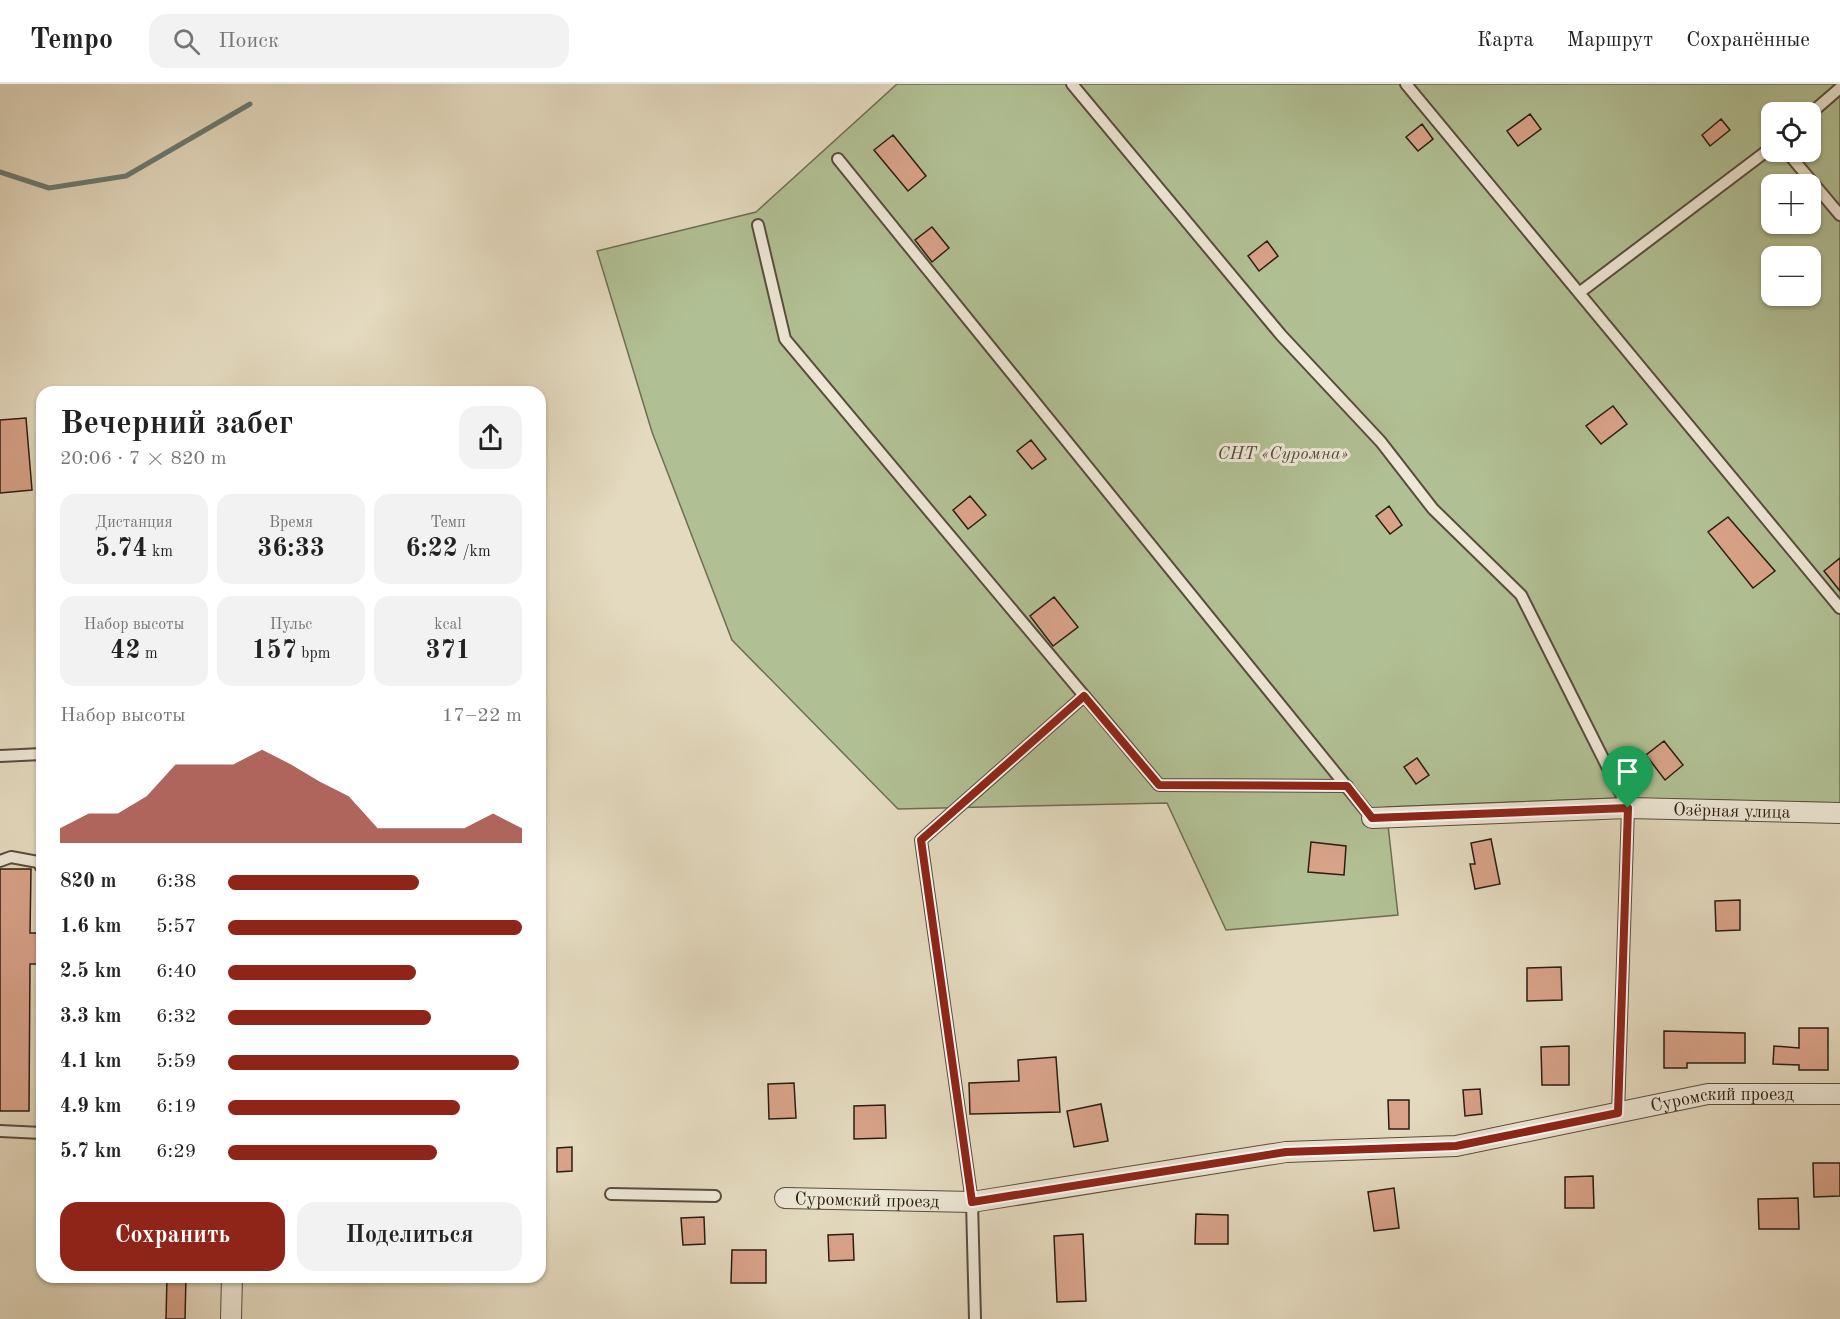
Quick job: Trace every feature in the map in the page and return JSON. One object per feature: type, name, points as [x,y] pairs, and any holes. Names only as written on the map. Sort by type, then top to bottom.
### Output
[{"type":"street","name":"Озёрная улица","points":[[1372,818],[1628,808],[1840,813]]},
{"type":"street","name":"Суромский проезд","points":[[784,1198],[972,1202],[1286,1152],[1456,1146],[1708,1094],[1840,1094]]},
{"type":"street","points":[[231,1319],[232,1283]]},
{"type":"lane","points":[[1072,84],[1281,335],[1381,442],[1433,509],[1521,595],[1628,808],[1618,1113]]},
{"type":"lane","points":[[1406,84],[1840,608]]},
{"type":"lane","points":[[1821,104],[1840,87]]},
{"type":"lane","points":[[1579,293],[1761,155]]},
{"type":"lane","points":[[838,159],[1372,818]]},
{"type":"lane","points":[[1795,162],[1840,215]]},
{"type":"lane","points":[[758,225],[785,339],[1159,785],[1347,786]]},
{"type":"lane","points":[[975,1319],[972,1202],[921,840],[1084,696]]},
{"type":"lane","points":[[0,756],[36,754]]},
{"type":"lane","points":[[0,861],[11,857],[36,862]]},
{"type":"lane","points":[[0,1131],[36,1133]]},
{"type":"lane","points":[[611,1194],[715,1196]]},
{"type":"green space","name":"СНТ «Суромна»","points":[[897,84],[1840,84],[1840,803],[1618,798],[1386,807],[1398,915],[1226,930],[1167,803],[898,809],[732,640],[652,432],[597,251],[756,212]]},
{"type":"building","points":[[1530,114],[1541,129],[1518,146],[1507,131]]},
{"type":"building","points":[[1721,119],[1730,130],[1710,146],[1702,135]]},
{"type":"building","points":[[1422,124],[1433,139],[1418,151],[1406,137]]},
{"type":"building","points":[[893,135],[926,176],[908,191],[874,150]]},
{"type":"building","points":[[932,227],[949,248],[932,262],[915,240]]},
{"type":"building","points":[[1267,241],[1278,256],[1259,271],[1248,256]]},
{"type":"building","points":[[1613,406],[1627,424],[1601,444],[1586,426]]},
{"type":"building","points":[[26,418],[32,490],[0,493],[0,420]]},
{"type":"building","points":[[1031,440],[1046,459],[1032,469],[1017,451]]},
{"type":"building","points":[[970,496],[986,515],[968,529],[953,510]]},
{"type":"building","points":[[1389,506],[1402,525],[1390,534],[1376,516]]},
{"type":"building","points":[[1728,517],[1775,571],[1753,588],[1708,532]]},
{"type":"building","points":[[1840,558],[1840,591],[1824,571]]},
{"type":"building","points":[[1054,597],[1078,627],[1053,646],[1030,616]]},
{"type":"building","points":[[1664,741],[1683,765],[1665,780],[1646,755]]},
{"type":"building","points":[[1417,758],[1429,775],[1416,784],[1404,767]]},
{"type":"building","points":[[1491,839],[1500,884],[1475,889],[1470,864],[1475,864],[1471,843]]},
{"type":"building","points":[[1311,842],[1346,846],[1344,875],[1308,872]]},
{"type":"building","points":[[0,869],[31,869],[30,933],[36,933],[36,964],[30,964],[29,1111],[0,1111]]},
{"type":"building","points":[[1740,900],[1740,930],[1716,931],[1715,901]]},
{"type":"building","points":[[1561,967],[1562,1000],[1527,1001],[1527,968]]},
{"type":"building","points":[[1799,1028],[1828,1028],[1828,1070],[1799,1070],[1799,1065],[1773,1064],[1774,1046],[1799,1048]]},
{"type":"building","points":[[1664,1031],[1745,1033],[1745,1063],[1687,1063],[1687,1068],[1664,1068]]},
{"type":"building","points":[[1569,1046],[1569,1085],[1542,1085],[1541,1047]]},
{"type":"building","points":[[1056,1057],[1060,1112],[970,1114],[969,1083],[1019,1081],[1018,1060]]},
{"type":"building","points":[[794,1083],[796,1118],[769,1119],[768,1084]]},
{"type":"building","points":[[1480,1089],[1482,1114],[1465,1116],[1463,1090]]},
{"type":"building","points":[[1388,1100],[1409,1100],[1409,1129],[1389,1129]]},
{"type":"building","points":[[1101,1104],[1108,1141],[1074,1147],[1067,1111]]},
{"type":"building","points":[[885,1105],[886,1138],[854,1139],[854,1106]]},
{"type":"building","points":[[572,1147],[572,1171],[557,1172],[557,1148]]},
{"type":"building","points":[[1813,1163],[1840,1163],[1840,1196],[1814,1197]]},
{"type":"building","points":[[1593,1176],[1594,1208],[1565,1208],[1565,1177]]},
{"type":"building","points":[[1394,1188],[1399,1228],[1374,1231],[1368,1192]]},
{"type":"building","points":[[1798,1198],[1799,1229],[1759,1229],[1758,1199]]},
{"type":"building","points":[[1196,1214],[1228,1215],[1228,1244],[1195,1244]]},
{"type":"building","points":[[704,1217],[705,1244],[683,1245],[681,1218]]},
{"type":"building","points":[[853,1234],[854,1260],[829,1261],[828,1235]]},
{"type":"building","points":[[1083,1234],[1086,1301],[1057,1302],[1054,1236]]},
{"type":"building","points":[[732,1250],[766,1250],[766,1283],[731,1283]]},
{"type":"building","points":[[167,1283],[186,1283],[185,1319],[166,1319]]},
{"type":"waterway","points":[[0,172],[49,188],[126,176],[250,104]]},
{"type":"route","points":[[1084,696],[1159,785],[1347,786],[1372,818],[1628,808],[1618,1113],[1456,1146],[1286,1152],[1120,1176],[972,1202],[921,840],[1084,696]]}]
